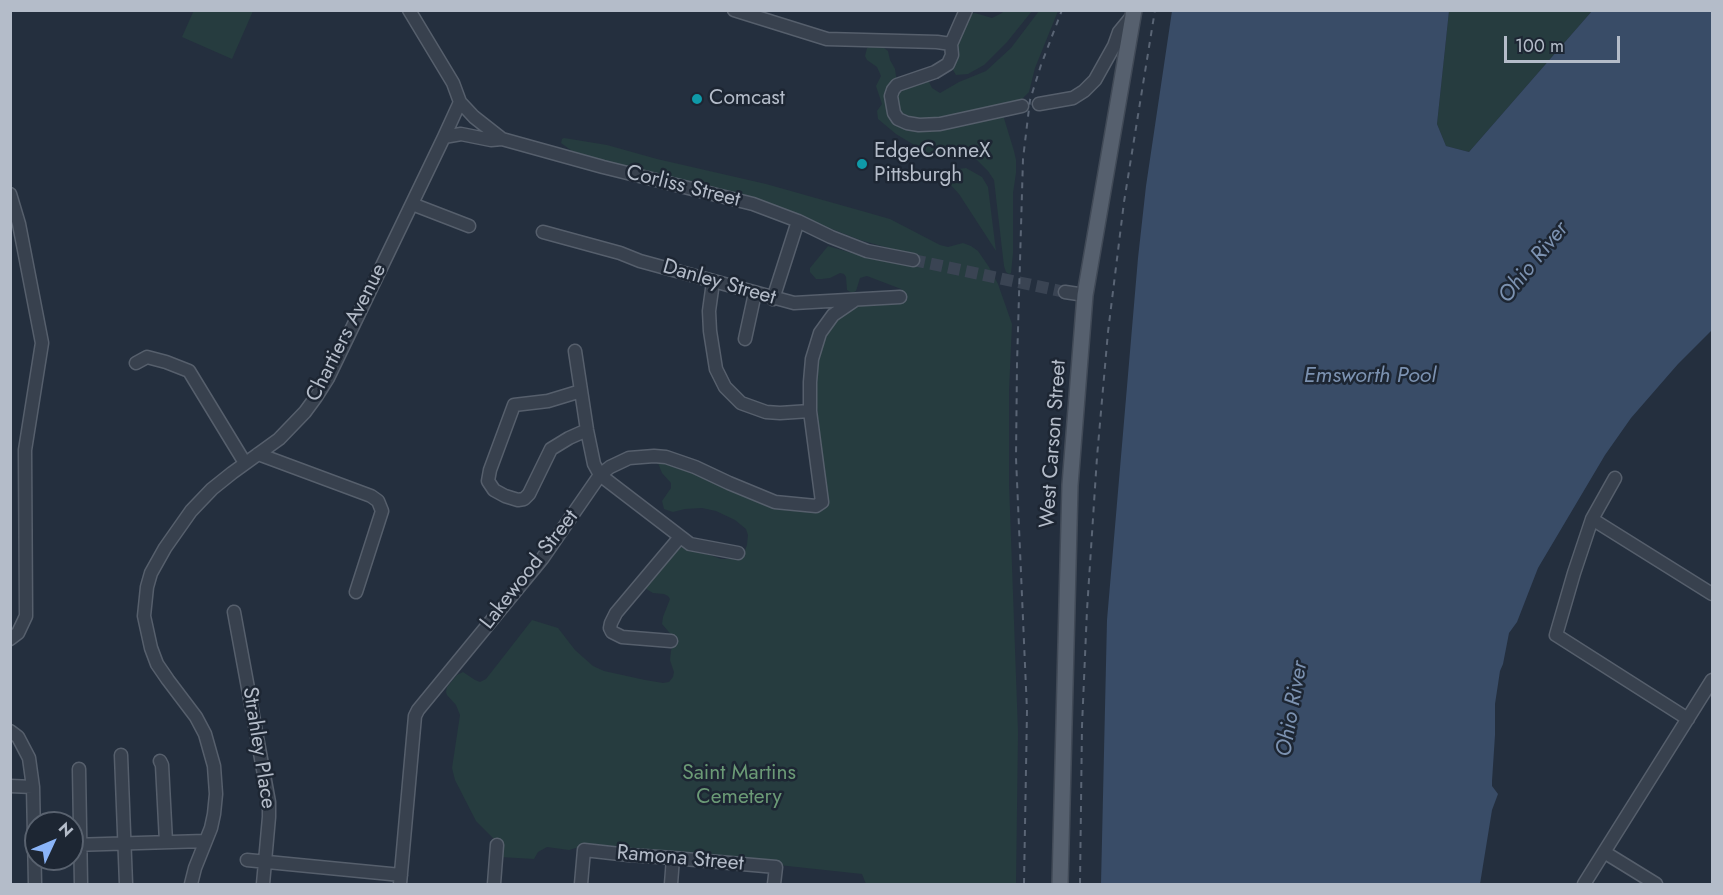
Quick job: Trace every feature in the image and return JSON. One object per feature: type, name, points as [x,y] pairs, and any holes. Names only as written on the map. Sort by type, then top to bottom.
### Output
[{"type":"main road","name":"West Carson Street","points":[[1060,885],[1070,485],[1085,296],[1133,12]]},
{"type":"street","points":[[410,10],[453,83],[460,102]]},
{"type":"street","points":[[734,10],[827,39],[951,44]]},
{"type":"street","points":[[764,20],[777,10]]},
{"type":"street","points":[[966,10],[951,44],[952,55],[948,64],[935,72],[906,81],[893,90],[892,107],[898,119],[919,125],[940,124],[1022,106]]},
{"type":"street","points":[[1039,104],[1073,98],[1084,91],[1095,80],[1119,32],[1133,12]]},
{"type":"street","name":"Chartiers Avenue","points":[[191,885],[211,828],[216,804],[214,766],[205,734],[196,717],[157,664],[146,631],[145,601],[151,573],[191,511],[212,489],[279,439],[316,397],[328,378],[460,102]]},
{"type":"street","name":"Corliss Street","points":[[460,102],[474,117],[502,139],[753,204],[867,250],[914,260]]},
{"type":"street","points":[[444,137],[461,134],[491,140],[502,139]]},
{"type":"street","points":[[10,194],[19,224],[42,343],[25,450],[26,616],[13,635]]},
{"type":"street","points":[[412,204],[469,226]]},
{"type":"street","points":[[773,298],[798,221]]},
{"type":"street","name":"Danley Street","points":[[543,232],[620,252],[640,261],[713,282],[794,303],[900,297]]},
{"type":"street","points":[[713,282],[709,311],[714,357],[720,380],[741,403],[766,412],[810,411],[812,359],[820,333],[833,315],[855,300]]},
{"type":"street","points":[[1065,292],[1085,296]]},
{"type":"street","points":[[745,339],[755,293]]},
{"type":"street","points":[[575,351],[587,430],[594,464],[600,475],[690,544],[738,553]]},
{"type":"street","points":[[136,363],[147,357],[189,371],[245,463]]},
{"type":"street","points":[[581,391],[548,401],[514,405],[488,481],[494,490],[505,496],[518,500],[524,499],[529,494],[552,449],[568,438],[587,430]]},
{"type":"street","name":"Lakewood Street","points":[[401,880],[414,724],[418,710],[542,559],[600,475],[610,466],[628,458],[666,457],[695,467],[775,502],[816,506],[822,502],[810,411]]},
{"type":"street","points":[[258,454],[371,496],[378,501],[382,511],[356,592]]},
{"type":"street","points":[[1614,478],[1592,519],[1556,635],[1688,719]]},
{"type":"street","points":[[1592,519],[1713,594]]},
{"type":"street","points":[[671,641],[622,637],[612,632],[610,623],[680,537]]},
{"type":"street","name":"Strahley Place","points":[[234,612],[269,802],[263,885]]},
{"type":"street","points":[[1584,885],[1713,680]]},
{"type":"street","points":[[13,735],[29,758],[34,811]]},
{"type":"street","points":[[121,754],[126,885]]},
{"type":"street","points":[[160,761],[166,842]]},
{"type":"street","points":[[77,811],[79,769]]},
{"type":"street","points":[[10,786],[33,787]]},
{"type":"street","points":[[84,845],[205,841]]},
{"type":"street","points":[[494,885],[497,845]]},
{"type":"street","name":"Ramona Street","points":[[581,885],[584,850],[776,867],[774,885]]},
{"type":"street","points":[[1604,852],[1656,885]]},
{"type":"street","points":[[671,885],[673,858]]},
{"type":"street","points":[[247,860],[401,880]]},
{"type":"green space","points":[[194,10],[253,11],[232,59],[182,37]]},
{"type":"green space","points":[[1004,11],[1032,11],[1007,42],[984,65],[968,74],[956,75],[953,64],[958,38],[971,14],[992,18]]},
{"type":"green space","points":[[1039,11],[1058,11],[1035,68],[1029,92],[1018,103],[930,121],[907,119],[895,109],[898,90],[928,80],[932,88],[940,93],[986,71],[1011,48]]},
{"type":"green space","points":[[1449,11],[1592,11],[1469,152],[1446,146],[1437,124]]},
{"type":"green space","points":[[869,47],[883,47],[888,51],[895,69],[898,122],[1003,115],[1016,160],[1011,273],[1006,272],[1004,266],[994,180],[976,159],[968,154],[952,152],[943,156],[931,155],[896,134],[878,119],[877,111],[882,104],[876,86],[881,76],[877,67],[865,56]]},
{"type":"green space","name":"Saint Martins Cemetery","points":[[564,138],[607,145],[766,184],[890,219],[940,245],[948,247],[963,243],[971,246],[978,251],[989,267],[998,284],[1012,324],[1009,483],[1018,732],[1016,884],[866,884],[862,874],[579,847],[569,850],[547,847],[538,852],[534,859],[500,857],[495,840],[476,821],[455,780],[452,768],[460,715],[456,705],[447,695],[447,687],[457,675],[463,672],[480,682],[486,679],[532,620],[558,628],[575,650],[593,666],[604,671],[645,680],[669,682],[674,672],[670,660],[674,638],[662,624],[670,599],[664,594],[653,593],[645,588],[645,585],[681,547],[685,546],[721,559],[738,559],[744,553],[748,535],[746,529],[735,520],[716,511],[702,508],[673,512],[664,509],[662,501],[671,488],[671,483],[662,473],[658,463],[660,461],[814,510],[825,481],[815,390],[818,358],[830,324],[853,305],[905,299],[901,289],[867,276],[860,278],[856,291],[852,293],[847,290],[844,274],[816,279],[810,272],[810,268],[828,246],[893,262],[903,252],[860,240],[760,201],[572,151],[561,143]]},
{"type":"green space","points":[[966,168],[982,177],[988,187],[996,251],[959,194],[949,183],[948,174]]},
{"type":"water","name":"Emsworth Pool","points":[[1172,11],[1449,11],[1437,124],[1446,146],[1469,152],[1592,11],[1712,11],[1712,330],[1678,364],[1631,418],[1605,455],[1538,568],[1517,622],[1509,633],[1495,704],[1492,786],[1498,794],[1492,810],[1480,884],[1101,884],[1107,620],[1138,258],[1146,186]]},
{"type":"tunnel","points":[[913,260],[1065,292]]},
{"type":"railway","points":[[1024,884],[1027,711],[1016,458],[1023,159],[1030,100],[1062,10]]},
{"type":"railway","points":[[1080,884],[1082,726],[1097,457],[1108,332],[1124,202],[1155,10]]},
{"type":"place","name":"Comcast","points":[[697,99]]},
{"type":"place","name":"EdgeConneX Pittsburgh","points":[[862,164]]},
{"type":"water label","name":"Ohio River","points":[[1534,263]]},
{"type":"water label","name":"Ohio River","points":[[1293,709]]}]
